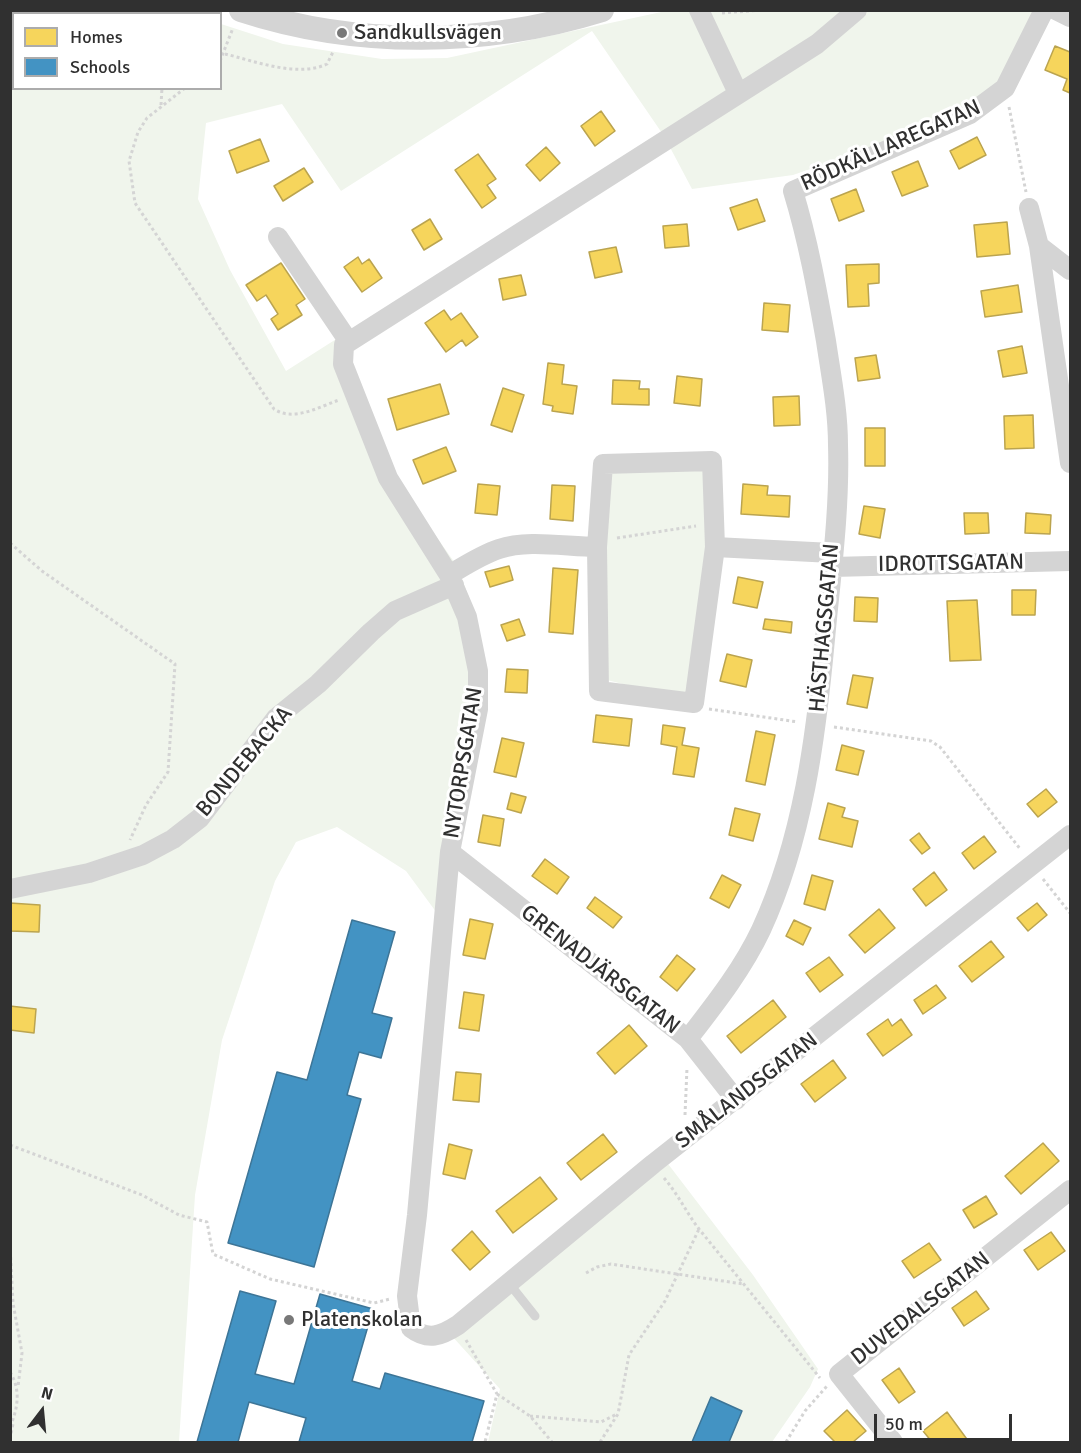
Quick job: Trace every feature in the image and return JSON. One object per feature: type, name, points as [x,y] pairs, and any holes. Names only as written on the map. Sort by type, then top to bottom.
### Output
[{"type":"street","points":[[238,16],[316,29],[399,38],[503,32],[602,10]]},
{"type":"street","points":[[278,237],[349,342],[832,33],[857,10]]},
{"type":"street","name":"RÖDKÄLLAREGATAN","points":[[793,191],[970,114],[1005,87],[1044,10]]},
{"type":"street","points":[[1056,10],[1071,17]]},
{"type":"street","points":[[700,12],[738,93]]},
{"type":"street","name":"HÄSTHAGSGATAN","points":[[688,1039],[737,976],[761,930],[778,888],[802,803],[816,725],[838,485],[834,392],[812,264],[793,191]]},
{"type":"street","points":[[1029,208],[1039,246],[1060,369],[1071,463]]},
{"type":"street","points":[[1039,246],[1071,270]]},
{"type":"street","name":"NYTORPSGATAN","points":[[349,342],[341,353],[343,364],[388,478],[451,580],[473,642],[478,690],[477,709],[450,852],[417,1215],[407,1296],[411,1328],[422,1336]]},
{"type":"street","points":[[712,461],[715,547],[694,703],[599,691],[598,543],[603,464],[712,461]]},
{"type":"street","points":[[451,580],[482,555],[502,548],[598,543]]},
{"type":"street","name":"IDROTTSGATAN","points":[[715,547],[832,560],[1071,561]]},
{"type":"street","name":"BONDEBACKA","points":[[10,889],[89,873],[143,855],[173,839],[200,818],[222,792],[249,750],[276,718],[318,684],[395,611],[451,580]]},
{"type":"street","name":"SMÅLANDSGATAN","points":[[422,1336],[442,1335],[458,1325],[653,1164],[1071,835]]},
{"type":"street","name":"GRENADJÄRSGATAN","points":[[450,852],[688,1039],[736,1100]]},
{"type":"street","name":"DUVEDALSGATAN","points":[[833,1380],[1071,1190]]},
{"type":"street","points":[[833,1380],[893,1443]]},
{"type":"lane","points":[[508,1282],[535,1316]]},
{"type":"path","points":[[700,12],[762,10]]},
{"type":"path","points":[[222,58],[238,16]]},
{"type":"path","points":[[225,54],[271,65],[309,69],[327,64],[334,50]]},
{"type":"path","points":[[1005,87],[1029,208]]},
{"type":"path","points":[[161,105],[162,90]]},
{"type":"path","points":[[181,90],[147,118],[138,132],[129,161],[135,203],[268,403],[279,412],[297,414],[354,393]]},
{"type":"path","points":[[598,543],[687,525],[716,526]]},
{"type":"path","points":[[10,543],[42,571],[175,664],[168,772],[146,805],[127,845]]},
{"type":"path","points":[[694,703],[703,709],[931,741],[940,747],[1071,913]]},
{"type":"path","points":[[688,1039],[685,1103],[686,1120],[693,1133]]},
{"type":"path","points":[[10,1144],[142,1195],[171,1212],[207,1222],[213,1254],[270,1279],[374,1303],[407,1296]]},
{"type":"path","points":[[653,1164],[680,1197],[682,1206],[743,1284],[833,1380],[805,1411],[786,1443]]},
{"type":"path","points":[[600,1443],[618,1414],[629,1355],[665,1301],[699,1228]]},
{"type":"path","points":[[10,1245],[13,1302],[22,1353],[10,1439]]},
{"type":"path","points":[[586,1273],[597,1267],[611,1264],[679,1273],[711,1281],[743,1284]]},
{"type":"path","points":[[458,1325],[497,1394],[530,1416],[552,1443]]},
{"type":"path","points":[[10,1372],[18,1387]]},
{"type":"path","points":[[486,1443],[497,1394]]},
{"type":"path","points":[[530,1416],[601,1422],[618,1414]]},
{"type":"path","points":[[10,1427],[14,1419]]},
{"type":"shaded area","points":[[181,10],[187,12],[12,12],[12,90],[222,90],[222,24],[283,44],[382,59],[447,58],[666,11],[1057,11],[1029,38],[1006,83],[959,118],[793,175],[692,189],[664,136],[592,31],[341,191],[282,104],[206,123],[198,199],[230,270],[286,371],[352,329],[347,364],[402,488],[457,566],[475,613],[484,679],[442,920],[406,871],[337,827],[296,842],[275,881],[222,1040],[195,1195],[179,1442],[11,1442],[10,11]]},
{"type":"shaded area","points":[[710,462],[716,538],[694,702],[607,680],[607,463]]},
{"type":"shaded area","points":[[662,1156],[753,1275],[818,1369],[810,1387],[772,1442],[488,1442],[500,1389],[451,1335]]},
{"type":"building: Homes","points":[[1055,46],[1070,52],[1070,93],[1063,90],[1067,79],[1045,70]]},
{"type":"building: Homes","points":[[601,111],[615,131],[595,146],[581,126]]},
{"type":"building: Homes","points":[[977,137],[986,155],[959,169],[950,151]]},
{"type":"building: Homes","points":[[260,139],[269,161],[237,173],[229,151]]},
{"type":"building: Homes","points":[[546,147],[560,163],[540,181],[526,165]]},
{"type":"building: Homes","points":[[478,154],[496,179],[487,185],[496,198],[482,208],[455,170]]},
{"type":"building: Homes","points":[[918,161],[928,186],[902,196],[892,172]]},
{"type":"building: Homes","points":[[304,168],[313,182],[283,201],[274,186]]},
{"type":"building: Homes","points":[[856,189],[864,211],[839,221],[831,199]]},
{"type":"building: Homes","points":[[757,199],[765,221],[738,230],[730,208]]},
{"type":"building: Homes","points":[[430,219],[442,239],[424,250],[412,230]]},
{"type":"building: Homes","points":[[1007,222],[1010,254],[977,257],[974,225]]},
{"type":"building: Homes","points":[[687,224],[689,246],[665,248],[663,226]]},
{"type":"building: Homes","points":[[616,247],[622,272],[595,278],[589,252]]},
{"type":"building: Homes","points":[[358,257],[362,264],[369,259],[382,278],[362,292],[344,267]]},
{"type":"building: Homes","points":[[281,263],[305,299],[296,305],[302,315],[278,330],[271,319],[278,314],[266,295],[257,301],[246,285]]},
{"type":"building: Homes","points":[[879,264],[879,283],[868,284],[869,306],[848,307],[846,265]]},
{"type":"building: Homes","points":[[521,275],[526,295],[503,300],[499,279]]},
{"type":"building: Homes","points":[[1018,285],[1022,312],[985,317],[981,291]]},
{"type":"building: Homes","points":[[764,303],[790,305],[788,332],[762,330]]},
{"type":"building: Homes","points":[[444,310],[451,320],[461,313],[478,337],[466,346],[462,340],[446,352],[425,323]]},
{"type":"building: Homes","points":[[1022,346],[1027,373],[1003,377],[998,351]]},
{"type":"building: Homes","points":[[876,355],[880,378],[858,381],[855,358]]},
{"type":"building: Homes","points":[[548,363],[564,365],[562,384],[577,386],[573,414],[552,411],[553,406],[543,404]]},
{"type":"building: Homes","points":[[677,376],[702,379],[700,406],[674,403]]},
{"type":"building: Homes","points":[[613,380],[640,381],[639,389],[649,389],[649,405],[612,404]]},
{"type":"building: Homes","points":[[440,384],[449,414],[397,430],[388,399]]},
{"type":"building: Homes","points":[[503,388],[524,395],[512,432],[491,425]]},
{"type":"building: Homes","points":[[799,396],[800,425],[774,426],[773,397]]},
{"type":"building: Homes","points":[[1033,415],[1034,448],[1005,449],[1004,416]]},
{"type":"building: Homes","points":[[865,428],[885,428],[885,466],[865,466]]},
{"type":"building: Homes","points":[[446,447],[456,471],[423,484],[413,460]]},
{"type":"building: Homes","points":[[478,484],[500,486],[497,515],[475,513]]},
{"type":"building: Homes","points":[[743,484],[768,486],[767,495],[790,496],[789,517],[741,514]]},
{"type":"building: Homes","points":[[552,485],[575,486],[573,521],[550,519]]},
{"type":"building: Homes","points":[[864,506],[885,509],[880,538],[859,534]]},
{"type":"building: Homes","points":[[964,513],[988,513],[989,533],[965,534]]},
{"type":"building: Homes","points":[[1026,513],[1051,515],[1050,534],[1025,533]]},
{"type":"building: Homes","points":[[509,566],[513,580],[490,587],[485,572]]},
{"type":"building: Homes","points":[[553,568],[578,570],[573,634],[549,632]]},
{"type":"building: Homes","points":[[738,577],[763,582],[757,608],[733,603]]},
{"type":"building: Homes","points":[[1012,590],[1036,590],[1035,615],[1012,615]]},
{"type":"building: Homes","points":[[855,597],[878,598],[877,622],[854,621]]},
{"type":"building: Homes","points":[[977,600],[981,660],[950,661],[947,601]]},
{"type":"building: Homes","points":[[519,619],[525,635],[507,641],[501,625]]},
{"type":"building: Homes","points":[[765,619],[792,622],[791,633],[763,629]]},
{"type":"building: Homes","points":[[727,654],[752,660],[746,687],[720,681]]},
{"type":"building: Homes","points":[[507,669],[528,670],[527,693],[505,692]]},
{"type":"building: Homes","points":[[853,675],[873,678],[867,708],[847,704]]},
{"type":"building: Homes","points":[[596,715],[632,719],[629,746],[593,742]]},
{"type":"building: Homes","points":[[663,725],[685,728],[682,745],[699,748],[694,777],[673,774],[677,747],[661,744]]},
{"type":"building: Homes","points":[[756,731],[775,735],[765,785],[746,781]]},
{"type":"building: Homes","points":[[502,738],[524,743],[516,777],[494,772]]},
{"type":"building: Homes","points":[[842,745],[864,751],[858,775],[836,770]]},
{"type":"building: Homes","points":[[1046,789],[1057,802],[1038,817],[1027,804]]},
{"type":"building: Homes","points":[[511,793],[526,797],[521,813],[507,809]]},
{"type":"building: Homes","points":[[828,803],[845,808],[842,817],[858,821],[852,847],[819,839]]},
{"type":"building: Homes","points":[[735,808],[760,814],[753,841],[729,835]]},
{"type":"building: Homes","points":[[483,815],[504,819],[500,846],[478,842]]},
{"type":"building: Homes","points":[[919,833],[930,848],[922,854],[910,840]]},
{"type":"building: Homes","points":[[984,836],[996,852],[974,869],[962,853]]},
{"type":"building: Homes","points":[[545,859],[569,877],[557,894],[532,876]]},
{"type":"building: Homes","points":[[934,872],[947,890],[926,906],[913,889]]},
{"type":"building: Homes","points":[[722,875],[741,885],[729,908],[710,898]]},
{"type":"building: Homes","points":[[812,875],[833,881],[825,910],[804,904]]},
{"type":"building: Homes","points":[[595,897],[622,917],[613,928],[587,908]]},
{"type":"building: Homes","points":[[10,903],[40,905],[39,932],[10,931]]},
{"type":"building: Homes","points":[[1037,903],[1047,915],[1028,931],[1017,918]]},
{"type":"building: Homes","points":[[879,909],[895,928],[865,953],[849,935]]},
{"type":"building: Homes","points":[[470,919],[493,924],[485,959],[463,955]]},
{"type":"building: Homes","points":[[794,920],[811,928],[803,945],[786,936]]},
{"type":"building: Homes","points":[[991,941],[1004,957],[972,982],[959,966]]},
{"type":"building: Homes","points":[[677,955],[695,969],[677,991],[660,977]]},
{"type":"building: Homes","points":[[829,957],[843,975],[820,992],[806,973]]},
{"type":"building: Homes","points":[[936,985],[946,998],[923,1014],[914,1000]]},
{"type":"building: Homes","points":[[464,992],[484,995],[479,1031],[459,1028]]},
{"type":"building: Homes","points":[[773,1000],[786,1017],[741,1053],[727,1036]]},
{"type":"building: Homes","points":[[10,1006],[36,1009],[34,1033],[10,1030]]},
{"type":"building: Homes","points":[[888,1019],[892,1026],[901,1019],[912,1035],[883,1056],[867,1034]]},
{"type":"building: Homes","points":[[629,1025],[647,1046],[615,1074],[597,1053]]},
{"type":"building: Homes","points":[[833,1060],[846,1078],[815,1102],[801,1084]]},
{"type":"building: Homes","points":[[456,1072],[481,1074],[479,1102],[453,1100]]},
{"type":"building: Homes","points":[[603,1134],[617,1152],[581,1180],[567,1163]]},
{"type":"building: Homes","points":[[1043,1143],[1059,1161],[1021,1194],[1005,1176]]},
{"type":"building: Homes","points":[[449,1144],[472,1150],[465,1179],[443,1174]]},
{"type":"building: Homes","points":[[540,1177],[557,1199],[513,1233],[496,1211]]},
{"type":"building: Homes","points":[[986,1196],[997,1214],[974,1228],[963,1210]]},
{"type":"building: Homes","points":[[472,1231],[490,1252],[470,1270],[452,1250]]},
{"type":"building: Homes","points":[[1051,1232],[1065,1251],[1038,1270],[1024,1250]]},
{"type":"building: Homes","points":[[929,1243],[941,1260],[914,1278],[902,1261]]},
{"type":"building: Homes","points":[[976,1291],[989,1309],[964,1326],[952,1308]]},
{"type":"building: Homes","points":[[899,1368],[915,1392],[899,1403],[882,1380]]},
{"type":"building: Homes","points":[[847,1410],[866,1431],[853,1442],[835,1442],[824,1431]]},
{"type":"building: Homes","points":[[947,1412],[969,1442],[932,1442],[923,1431]]},
{"type":"building: Schools","points":[[352,920],[395,932],[372,1013],[392,1018],[381,1058],[359,1052],[347,1095],[361,1099],[314,1267],[228,1243],[277,1072],[307,1080]]},
{"type":"building: Schools","points":[[240,1291],[276,1301],[255,1374],[294,1384],[320,1294],[373,1309],[352,1381],[380,1389],[385,1373],[484,1401],[472,1442],[299,1442],[306,1418],[249,1402],[238,1442],[197,1442]]},
{"type":"building: Schools","points":[[711,1397],[742,1411],[729,1442],[692,1442]]},
{"type":"place","name":"Sandkullsvägen","points":[[342,33]]},
{"type":"place","name":"Platenskolan","points":[[289,1320]]}]
